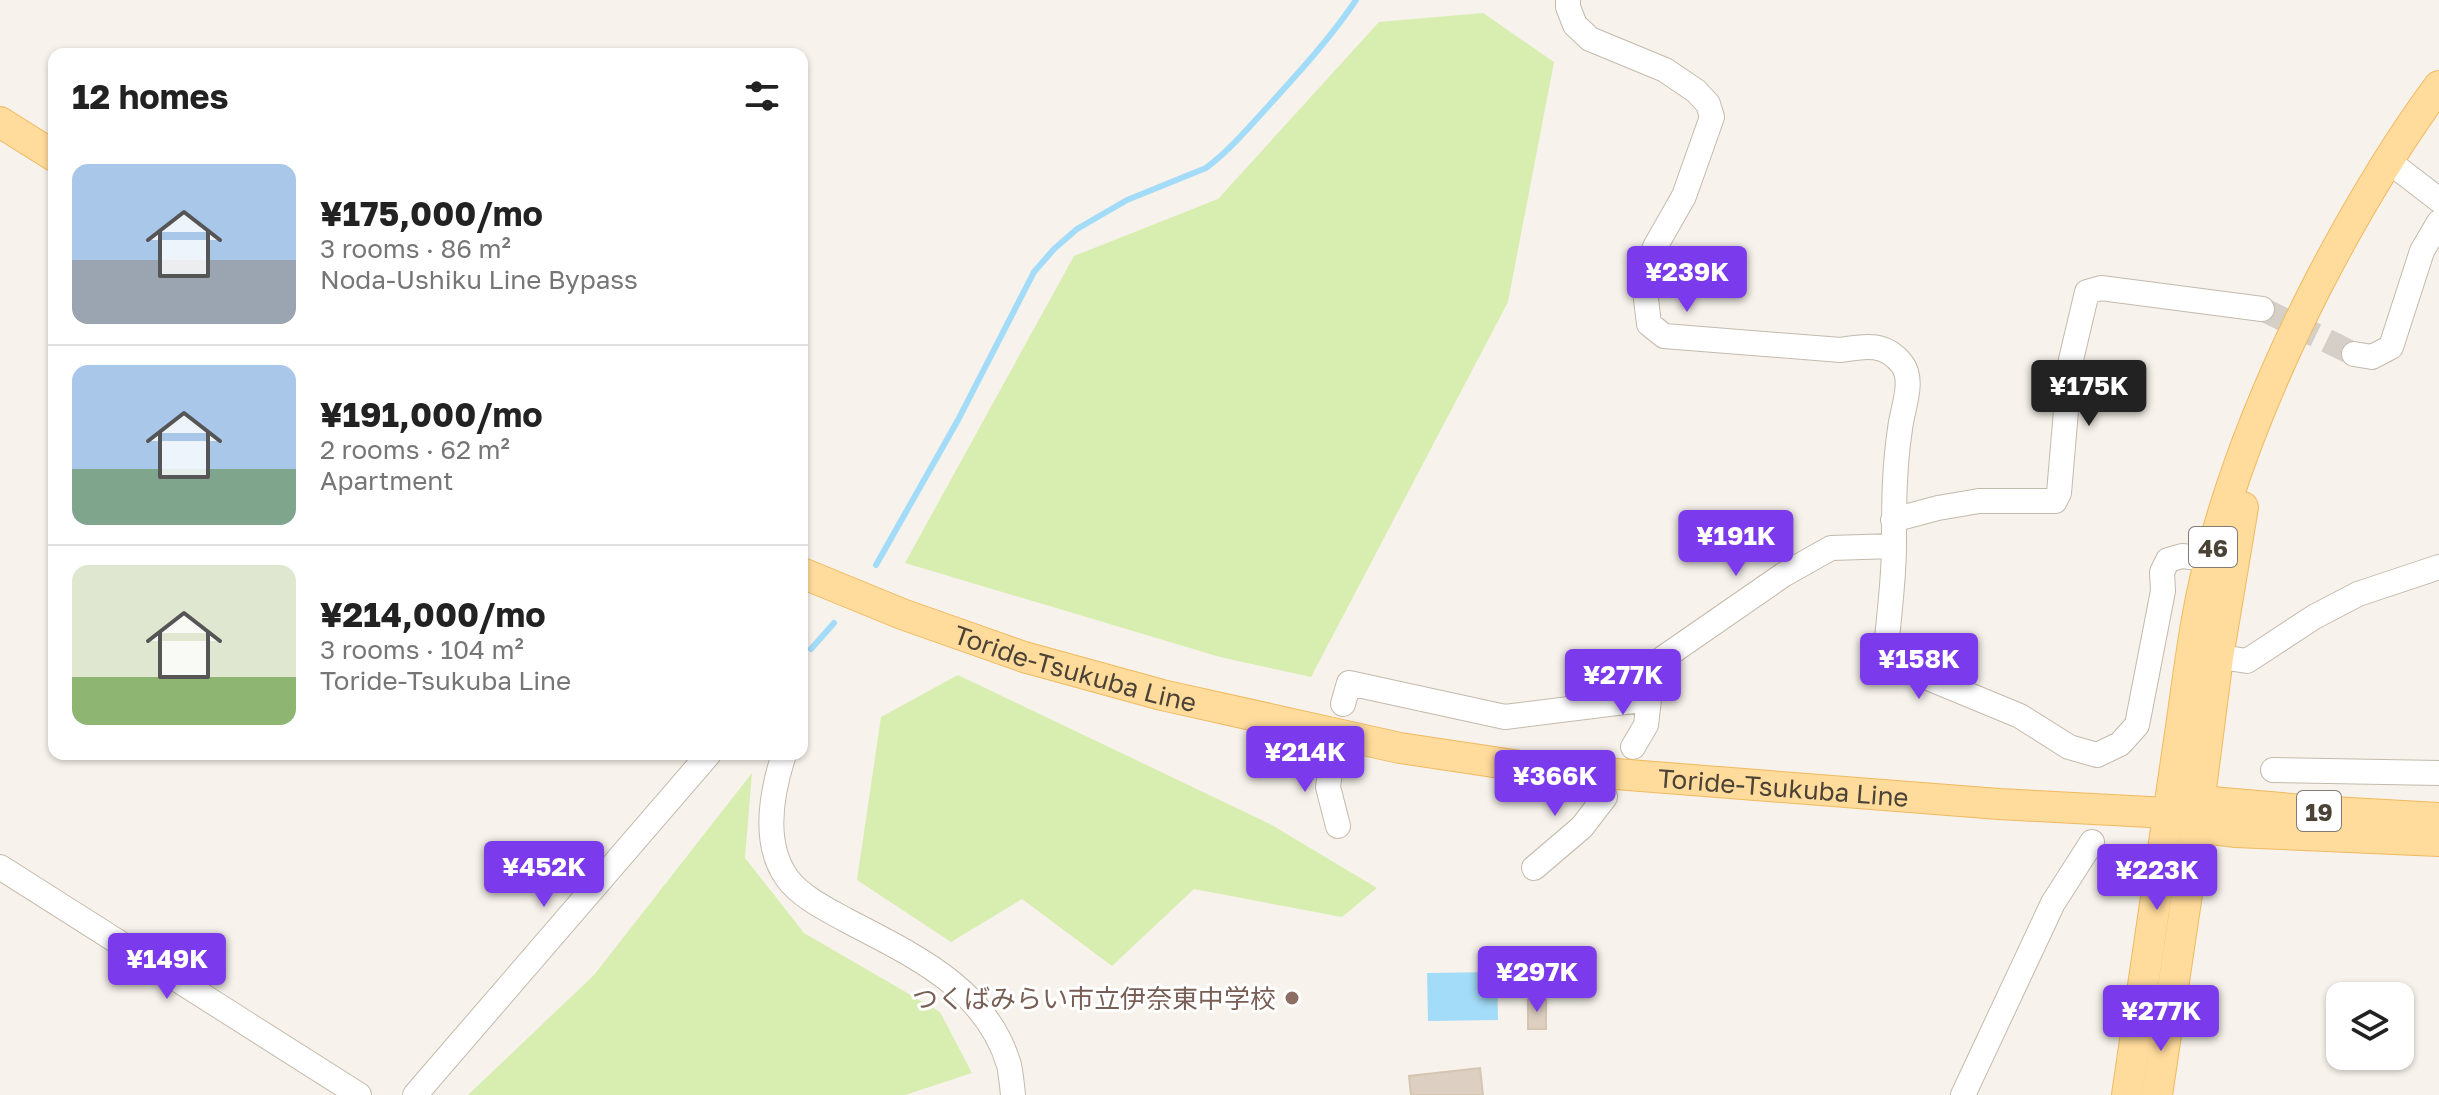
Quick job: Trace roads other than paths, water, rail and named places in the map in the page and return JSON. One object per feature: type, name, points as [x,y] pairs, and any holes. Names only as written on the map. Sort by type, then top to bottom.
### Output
[{"type":"main road","name":"46","points":[[2168,813],[2205,655],[2238,462],[2257,413],[2347,229],[2387,160],[2439,86]]},
{"type":"main road","points":[[0,122],[48,152]]},
{"type":"main road","name":"Toride-Tsukuba Line","points":[[808,575],[902,614],[1024,657],[1162,695],[1400,748],[1527,767],[1999,804],[2198,814],[2315,811],[2439,818]]},
{"type":"main road","name":"46","points":[[2198,814],[2205,655]]},
{"type":"main road","points":[[2127,1095],[2168,813]]},
{"type":"main road","points":[[2157,1095],[2198,814]]},
{"type":"main road","name":"Toride-Tsukuba Line","points":[[2198,814],[2251,833],[2439,841]]},
{"type":"street","points":[[1568,0],[1575,25],[1590,39],[1665,70],[1696,91],[1708,104],[1712,117],[1684,196],[1655,247],[1647,270],[1649,324],[1664,336],[1841,350],[1870,346],[1887,349],[1904,366],[1908,385],[1895,461],[1894,546],[1886,649],[1894,664],[2020,716],[2069,747],[2097,755],[2120,744],[2137,725],[2163,591],[2162,572],[2168,560],[2182,556],[2221,560]]},
{"type":"street","points":[[2387,160],[2439,200]]},
{"type":"street","points":[[2354,354],[2372,357],[2391,347],[2398,317],[2422,251],[2439,222]]},
{"type":"street","points":[[1893,520],[1979,501],[2055,501],[2059,493],[2070,364],[2087,292],[2101,288],[2262,309]]},
{"type":"street","points":[[1633,747],[1646,725],[1653,665],[1783,575],[1831,548],[1894,546]]},
{"type":"street","points":[[2205,655],[2247,661],[2314,617],[2358,594],[2439,567]]},
{"type":"street","points":[[1343,704],[1349,683],[1505,717],[1649,699]]},
{"type":"street","points":[[1332,758],[1328,787],[1338,826]]},
{"type":"street","points":[[415,1095],[704,760]]},
{"type":"street","points":[[782,760],[775,784],[772,823],[777,855],[787,877],[804,894],[824,907],[928,963],[955,983],[996,1032],[1009,1066],[1013,1095]]},
{"type":"street","points":[[2273,770],[2439,773]]},
{"type":"street","points":[[1534,868],[1582,827],[1605,797]]},
{"type":"street","points":[[1963,1095],[2053,903],[2092,842]]},
{"type":"street","points":[[0,867],[359,1095]]},
{"type":"water","points":[[1497,972],[1498,1020],[1428,1021],[1427,973]]},
{"type":"waterway","points":[[876,565],[958,420],[1034,272],[1077,229],[1127,200],[1206,168],[1215,161],[1305,65],[1356,0]]},
{"type":"waterway","points":[[811,649],[834,623]]},
{"type":"tunnel","points":[[2262,309],[2354,354]]},
{"type":"place","name":"つくばみらい市立伊奈東中学校","points":[[1292,998]]}]
